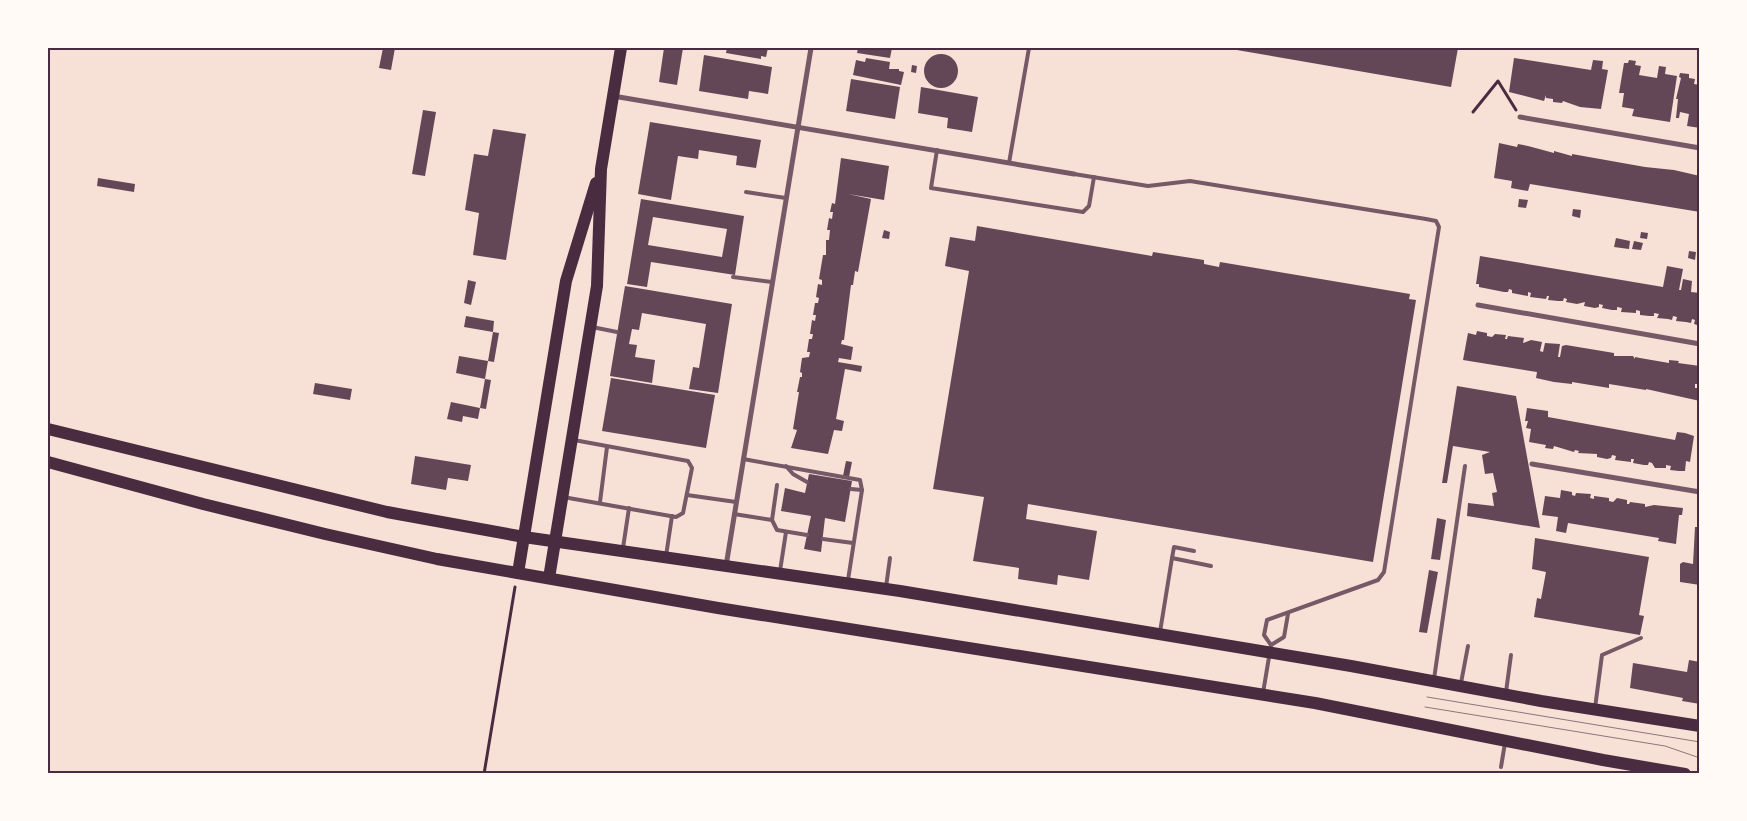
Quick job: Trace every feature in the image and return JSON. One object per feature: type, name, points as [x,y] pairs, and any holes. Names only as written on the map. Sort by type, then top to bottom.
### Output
[{"type":"main road","points":[[549,578],[590,327],[598,265],[601,169],[621,48]]},
{"type":"main road","points":[[518,573],[566,281],[601,169]]},
{"type":"main road","points":[[48,429],[378,510],[524,538],[886,589],[1160,634],[1270,648],[1505,695],[1700,726]]},
{"type":"main road","points":[[48,462],[325,534],[518,573],[718,608],[1263,694],[1415,721],[1603,760],[1686,774]]},
{"type":"street","points":[[726,567],[811,48]]},
{"type":"street","points":[[613,96],[1074,174]]},
{"type":"street","points":[[1520,116],[1700,148]]},
{"type":"street","points":[[1478,305],[1700,344]]},
{"type":"street","points":[[1532,464],[1700,492]]},
{"type":"lane","points":[[1009,163],[1029,48]]},
{"type":"lane","points":[[937,150],[931,188],[1083,212],[1089,206],[1094,177]]},
{"type":"lane","points":[[1074,174],[1148,186],[1190,181],[1426,219],[1436,221],[1439,227],[1384,572],[1378,580],[1267,620],[1264,635],[1270,648],[1263,694]]},
{"type":"lane","points":[[746,192],[786,198]]},
{"type":"lane","points":[[732,277],[772,282]]},
{"type":"lane","points":[[590,327],[617,332]]},
{"type":"lane","points":[[562,497],[600,502],[676,517],[683,513],[692,468],[688,461],[571,440]]},
{"type":"lane","points":[[600,502],[607,447]]},
{"type":"lane","points":[[743,459],[860,480],[862,490],[847,584]]},
{"type":"lane","points":[[786,466],[793,474],[807,482]]},
{"type":"lane","points":[[1434,682],[1465,466]]},
{"type":"lane","points":[[777,484],[772,520],[777,530],[807,535]]},
{"type":"lane","points":[[851,489],[862,490]]},
{"type":"lane","points":[[687,495],[736,502]]},
{"type":"lane","points":[[623,552],[628,508]]},
{"type":"lane","points":[[734,514],[772,520]]},
{"type":"lane","points":[[666,558],[672,516]]},
{"type":"lane","points":[[780,574],[786,532]]},
{"type":"lane","points":[[823,539],[853,543]]},
{"type":"lane","points":[[1160,634],[1174,547],[1194,551]]},
{"type":"lane","points":[[886,589],[890,558]]},
{"type":"lane","points":[[1172,558],[1212,566]]},
{"type":"lane","points":[[1270,648],[1284,637],[1288,614]]},
{"type":"lane","points":[[1595,710],[1602,655],[1641,638]]},
{"type":"lane","points":[[1461,686],[1468,646]]},
{"type":"lane","points":[[1505,695],[1511,655]]},
{"type":"lane","points":[[1500,767],[1505,740]]},
{"type":"path","points":[[1473,112],[1498,81],[1520,116]]},
{"type":"path","points":[[484,774],[510,607],[518,573]]},
{"type":"building","points":[[383,48],[395,48],[391,70],[379,68]]},
{"type":"building","points":[[664,48],[683,48],[677,85],[659,82]]},
{"type":"building","points":[[727,48],[768,48],[766,57],[761,56],[761,59],[726,53]]},
{"type":"building","points":[[858,48],[892,48],[890,58],[857,53]]},
{"type":"building","points":[[1225,48],[1458,48],[1451,87]]},
{"type":"building","points":[[941,54],[953,59],[958,71],[953,83],[941,88],[929,83],[924,71],[929,59]]},
{"type":"building","points":[[704,55],[772,67],[768,94],[749,91],[748,99],[699,91]]},
{"type":"building","points":[[866,58],[890,62],[889,69],[899,69],[899,71],[904,72],[901,85],[853,75],[856,60],[865,62]]},
{"type":"building","points":[[1514,58],[1591,70],[1593,60],[1603,61],[1602,69],[1608,70],[1601,109],[1580,107],[1563,101],[1562,103],[1553,102],[1553,99],[1546,98],[1546,95],[1544,101],[1509,92]]},
{"type":"building","points":[[1629,60],[1636,61],[1635,65],[1641,66],[1639,75],[1657,78],[1659,66],[1666,67],[1665,74],[1677,76],[1670,122],[1632,116],[1634,109],[1622,107],[1624,93],[1619,93],[1624,63],[1628,63]]},
{"type":"building","points":[[912,65],[917,66],[916,73],[911,72]]},
{"type":"building","points":[[1680,73],[1689,74],[1689,78],[1695,79],[1694,84],[1700,85],[1700,128],[1687,126],[1689,114],[1680,112],[1679,118],[1676,118],[1678,99],[1676,99],[1681,78],[1679,77]]},
{"type":"building","points":[[851,79],[900,87],[895,119],[846,111]]},
{"type":"building","points":[[921,87],[978,97],[972,132],[947,128],[948,118],[918,113]]},
{"type":"building","points":[[423,110],[436,112],[425,176],[412,174]]},
{"type":"building","points":[[650,122],[761,140],[756,168],[736,165],[737,156],[699,150],[698,159],[678,156],[671,200],[638,194]]},
{"type":"building","points":[[493,129],[526,134],[506,260],[473,255],[479,213],[465,210],[474,154],[488,156]]},
{"type":"building","points":[[1499,143],[1517,147],[1518,144],[1554,153],[1554,151],[1572,156],[1572,154],[1645,167],[1674,170],[1700,176],[1700,212],[1530,184],[1528,191],[1511,188],[1512,181],[1494,178]]},
{"type":"building","points":[[841,158],[889,166],[884,200],[848,194],[871,199],[858,272],[855,271],[853,285],[851,285],[844,340],[842,340],[841,344],[853,347],[851,360],[839,358],[838,362],[862,366],[861,372],[845,369],[836,419],[844,421],[842,431],[834,430],[828,454],[791,448],[797,430],[793,429],[799,392],[797,392],[800,377],[802,377],[800,372],[802,358],[809,357],[810,352],[807,352],[809,339],[812,339],[813,334],[810,334],[812,320],[815,321],[816,315],[813,315],[815,303],[818,303],[819,298],[816,297],[818,284],[822,285],[822,280],[819,279],[823,255],[826,255],[826,240],[829,240],[830,230],[827,230],[829,218],[832,219],[833,212],[830,212],[832,203],[835,204]]},
{"type":"building","points":[[98,178],[135,184],[134,192],[97,186]]},
{"type":"building","points":[[641,199],[744,216],[735,275],[651,262],[647,287],[627,284]],"holes":[[[653,217],[727,229],[722,257],[648,245]]]},
{"type":"building","points":[[1519,199],[1528,200],[1526,208],[1518,207]]},
{"type":"building","points":[[1573,209],[1581,210],[1580,218],[1572,216]]},
{"type":"building","points":[[977,226],[1152,256],[1153,252],[1204,260],[1204,264],[1219,267],[1220,262],[1410,294],[1409,299],[1416,300],[1373,562],[1028,504],[1026,519],[1097,531],[1089,580],[1058,575],[1057,585],[1018,579],[1019,568],[973,561],[984,497],[933,489],[969,271],[945,266],[950,237],[975,241]]},
{"type":"building","points":[[884,230],[890,232],[889,239],[882,238]]},
{"type":"building","points":[[1641,232],[1648,233],[1647,239],[1640,238]]},
{"type":"building","points":[[1616,238],[1630,241],[1629,249],[1614,247]]},
{"type":"building","points":[[1634,241],[1643,243],[1641,250],[1632,249]]},
{"type":"building","points":[[1689,251],[1696,252],[1695,260],[1688,258]]},
{"type":"building","points":[[1480,256],[1663,287],[1667,266],[1683,269],[1679,290],[1681,290],[1683,279],[1692,281],[1691,292],[1700,293],[1700,326],[1694,324],[1695,320],[1692,319],[1691,323],[1676,321],[1677,317],[1673,316],[1672,320],[1657,318],[1659,314],[1654,313],[1654,316],[1640,315],[1640,311],[1636,310],[1636,313],[1621,312],[1622,308],[1617,307],[1617,310],[1612,310],[1602,308],[1603,305],[1599,304],[1599,307],[1595,308],[1584,306],[1585,302],[1577,304],[1566,302],[1567,299],[1564,298],[1563,301],[1548,300],[1549,296],[1546,299],[1530,297],[1531,293],[1528,292],[1528,296],[1512,293],[1512,290],[1509,289],[1508,292],[1504,292],[1479,287],[1479,284],[1476,284]]},
{"type":"building","points":[[468,280],[476,282],[471,305],[464,303]]},
{"type":"building","points":[[625,286],[732,304],[718,393],[689,389],[693,367],[699,368],[706,324],[642,313],[639,330],[632,329],[629,344],[637,345],[635,357],[655,360],[652,383],[610,376]]},
{"type":"building","points":[[466,316],[494,321],[493,332],[464,327]]},
{"type":"building","points":[[1477,331],[1487,333],[1487,336],[1492,337],[1495,334],[1506,335],[1505,339],[1508,336],[1524,338],[1523,343],[1531,340],[1542,342],[1540,351],[1543,352],[1545,343],[1560,344],[1558,357],[1560,357],[1562,346],[1566,345],[1614,353],[1614,356],[1633,356],[1635,359],[1635,357],[1669,363],[1669,360],[1679,361],[1678,363],[1700,366],[1700,384],[1695,384],[1695,388],[1700,388],[1700,401],[1646,389],[1609,384],[1609,388],[1572,382],[1572,384],[1554,382],[1536,378],[1537,372],[1463,360],[1468,333],[1476,335]]},
{"type":"building","points":[[493,332],[499,333],[494,362],[488,361]]},
{"type":"building","points":[[459,356],[488,361],[485,379],[456,373]]},
{"type":"building","points":[[611,378],[715,395],[706,448],[602,431]]},
{"type":"building","points":[[485,379],[491,380],[486,409],[480,408]]},
{"type":"building","points":[[315,383],[352,389],[350,400],[313,394]]},
{"type":"building","points":[[1457,386],[1516,396],[1540,528],[1467,516],[1468,503],[1494,506],[1492,493],[1497,492],[1493,473],[1485,474],[1482,455],[1490,452],[1453,446],[1447,483],[1442,483]]},
{"type":"building","points":[[451,402],[480,408],[478,419],[463,416],[462,422],[447,419]]},
{"type":"building","points":[[1527,408],[1548,411],[1548,417],[1675,440],[1677,432],[1685,433],[1694,436],[1690,462],[1686,461],[1685,471],[1679,471],[1670,470],[1671,466],[1666,465],[1666,468],[1655,468],[1649,462],[1648,465],[1633,463],[1634,459],[1631,459],[1631,462],[1615,460],[1616,456],[1612,455],[1611,458],[1607,459],[1597,457],[1597,454],[1578,453],[1579,451],[1575,450],[1574,452],[1554,446],[1553,449],[1545,448],[1546,445],[1529,442],[1531,429],[1526,428],[1528,421],[1525,421]]},
{"type":"building","points":[[415,456],[471,465],[468,481],[448,478],[446,490],[411,484]]},
{"type":"building","points":[[846,461],[852,462],[849,477],[843,476]]},
{"type":"building","points":[[809,474],[852,481],[845,522],[825,518],[821,552],[804,549],[811,516],[781,511],[785,488],[805,493]]},
{"type":"building","points":[[1561,490],[1572,492],[1572,495],[1575,496],[1576,493],[1591,494],[1590,498],[1594,499],[1594,496],[1609,498],[1609,501],[1613,502],[1617,498],[1627,500],[1627,504],[1630,502],[1645,504],[1645,507],[1654,505],[1683,508],[1682,515],[1679,515],[1676,544],[1658,541],[1659,538],[1568,523],[1566,533],[1556,531],[1558,517],[1542,515],[1545,496],[1560,498]]},
{"type":"building","points":[[1437,518],[1446,520],[1440,560],[1431,559]]},
{"type":"building","points":[[1695,527],[1700,527],[1700,585],[1680,582],[1680,564],[1683,562],[1693,564]]},
{"type":"building","points":[[1535,538],[1649,557],[1639,615],[1644,616],[1640,635],[1534,617],[1537,598],[1541,599],[1546,572],[1532,569]]},
{"type":"building","points":[[1429,570],[1438,572],[1427,633],[1419,632]]},
{"type":"building","points":[[1689,660],[1700,662],[1700,704],[1682,701],[1683,698],[1630,688],[1633,663],[1687,672]]},
{"type":"tram line","points":[[1427,697],[1700,742]]},
{"type":"tram line","points":[[1425,707],[1665,746],[1700,758]]}]
